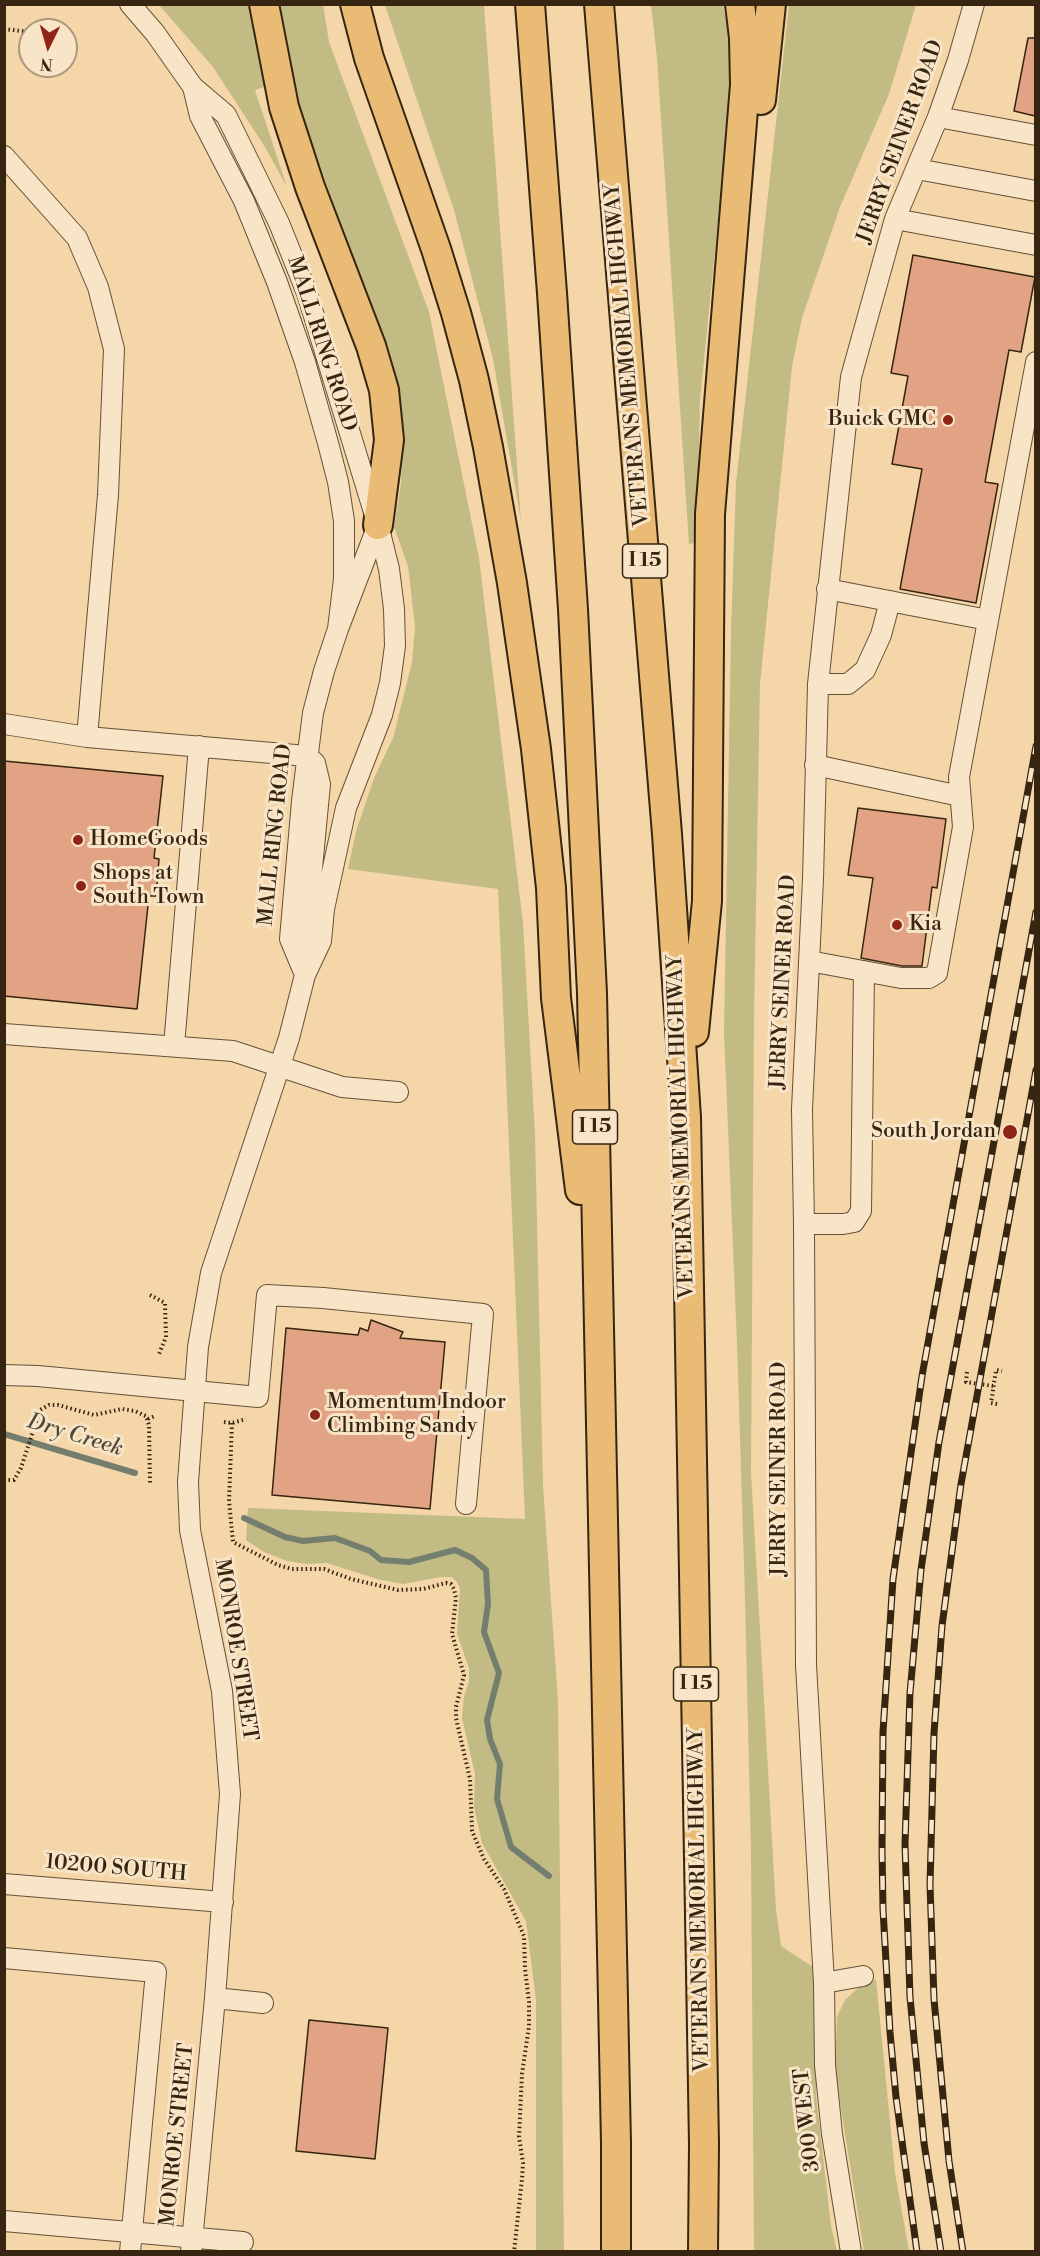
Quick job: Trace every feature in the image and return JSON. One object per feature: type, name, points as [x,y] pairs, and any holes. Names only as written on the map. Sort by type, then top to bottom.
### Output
[{"type":"highway","points":[[264,4],[284,108],[310,188],[371,346],[384,390],[389,440],[378,525]]},
{"type":"highway","points":[[340,4],[369,58]]},
{"type":"highway","points":[[356,4],[369,58],[456,314],[474,380],[490,458],[512,583],[536,749],[551,888],[556,998],[600,1344]]},
{"type":"highway","name":"I 15","points":[[530,4],[552,293],[574,645],[591,993],[616,2131],[616,2252]]},
{"type":"highway","name":"VETERANS MEMORIAL HIGHWAY","points":[[599,4],[667,834],[686,1118],[704,2144],[703,2252]]},
{"type":"highway","points":[[686,1118],[707,900],[710,514],[746,85],[740,4]]},
{"type":"highway","points":[[730,285],[761,102],[771,4]]},
{"type":"street","name":"MALL RING ROAD","points":[[130,4],[155,33],[193,87],[226,115],[279,223],[307,293],[378,525],[389,569],[394,609],[395,646],[390,683],[375,734],[346,808],[324,909],[321,941],[305,975],[280,1068]]},
{"type":"street","name":"JERRY SEINER ROAD","points":[[824,1983],[806,1665],[802,1109],[813,879],[818,684],[851,376],[895,219],[938,117],[974,4]]},
{"type":"street","name":"MALL RING ROAD","points":[[193,87],[200,116],[244,201],[277,282],[305,362],[328,443],[338,482],[344,521],[344,579],[338,629]]},
{"type":"street","points":[[938,117],[1035,135]]},
{"type":"street","points":[[4,156],[77,237],[98,287],[114,349],[108,495],[87,737]]},
{"type":"street","points":[[917,169],[1035,191]]},
{"type":"street","points":[[895,219],[1035,245]]},
{"type":"street","points":[[809,961],[919,979],[929,978],[937,973],[963,828],[959,777],[1035,362]]},
{"type":"street","name":"MALL RING ROAD","points":[[305,975],[290,939],[313,713],[338,629],[378,525]]},
{"type":"street","points":[[827,590],[988,620]]},
{"type":"street","points":[[818,684],[848,684],[865,670],[881,635],[890,601]]},
{"type":"street","points":[[4,724],[87,737],[307,756]]},
{"type":"street","points":[[174,1046],[199,746]]},
{"type":"street","points":[[815,765],[960,796]]},
{"type":"street","points":[[804,1224],[854,1222],[861,1211],[864,971]]},
{"type":"street","points":[[4,1034],[233,1051],[342,1087],[398,1092]]},
{"type":"street","name":"MONROE STREET","points":[[191,2244],[224,1902],[230,1794],[228,1743],[222,1691],[190,1530],[188,1482],[203,1310],[211,1273],[280,1068]]},
{"type":"street","points":[[4,1375],[38,1376],[258,1397],[267,1295],[322,1298],[483,1314],[466,1504]]},
{"type":"street","name":"10200 SOUTH","points":[[4,1884],[224,1902]]},
{"type":"street","points":[[4,1958],[156,1972],[131,2242]]},
{"type":"street","points":[[824,1983],[863,1976]]},
{"type":"street","name":"300 WEST","points":[[824,1983],[825,2065],[831,2134],[851,2252]]},
{"type":"street","points":[[215,1998],[263,2003]]},
{"type":"street","points":[[4,2221],[131,2242],[191,2244],[243,2242]]},
{"type":"path","points":[[150,1295],[165,1303],[166,1337],[159,1354]]},
{"type":"path","points":[[997,1404],[990,1403],[996,1370],[1002,1371]]},
{"type":"path","points":[[967,1372],[966,1382],[993,1386]]},
{"type":"path","points":[[4,1480],[14,1480],[21,1468],[40,1410],[49,1405],[58,1405],[94,1415],[122,1409],[135,1411],[148,1419]]},
{"type":"path","points":[[148,1419],[155,1416]]},
{"type":"path","points":[[148,1419],[150,1484]]},
{"type":"path","points":[[224,1422],[232,1423],[246,1419]]},
{"type":"path","points":[[232,1423],[229,1501],[233,1542],[278,1565],[292,1569],[324,1569],[351,1579],[398,1590],[446,1583],[451,1584],[454,1589],[456,1598],[452,1634],[464,1675],[456,1707],[456,1718],[470,1779],[472,1831],[484,1859],[504,1889],[524,1936],[529,2026],[522,2074],[519,2137],[523,2163],[514,2252]]},
{"type":"shaded area","points":[[323,4],[329,42],[429,312],[479,558],[523,923],[535,1134],[543,1485],[558,1702],[564,2251],[536,2251],[536,2000],[526,1921],[482,1843],[474,1807],[475,1774],[462,1718],[464,1696],[469,1682],[469,1668],[457,1634],[460,1589],[457,1582],[452,1577],[403,1584],[377,1579],[327,1563],[306,1564],[287,1561],[264,1552],[246,1540],[248,1508],[525,1519],[498,889],[348,869],[357,828],[375,776],[393,738],[412,662],[415,627],[408,566],[394,527],[401,484],[402,442],[370,310],[291,82],[275,5]]},
{"type":"shaded area","points":[[159,5],[251,5],[268,86],[255,90],[287,187],[265,147],[213,67]]},
{"type":"shaded area","points":[[385,5],[484,5],[521,521],[493,359],[454,210]]},
{"type":"shaded area","points":[[651,5],[723,5],[727,24],[731,92],[700,400],[697,541],[689,545],[657,58]]},
{"type":"shaded area","points":[[789,5],[916,5],[889,94],[840,207],[802,318],[792,366],[760,684],[754,1018],[751,1472],[776,1910],[781,1946],[816,1969],[816,2095],[831,2226],[837,2251],[754,2251],[751,1853],[745,1599],[724,1033],[736,483]]},
{"type":"shaded area","points":[[876,1979],[895,2173],[909,2251],[864,2251],[835,2072],[837,2017],[845,2000],[859,1987]]},
{"type":"building","points":[[1028,38],[1035,38],[1035,116],[1014,111]]},
{"type":"building","name":"Buick GMC","points":[[913,255],[1035,277],[1021,352],[1009,350],[985,482],[998,484],[976,603],[900,589],[922,469],[892,464],[908,376],[891,373]]},
{"type":"building","name":"Shops at South Town","points":[[4,761],[163,776],[154,858],[159,859],[156,896],[149,896],[137,1009],[4,996]]},
{"type":"building","name":"Kia","points":[[858,808],[946,819],[937,888],[932,887],[922,966],[902,966],[861,958],[873,878],[848,875]]},
{"type":"building","points":[[371,1320],[403,1332],[400,1338],[445,1342],[430,1509],[272,1495],[286,1328],[358,1335],[360,1328],[368,1331]]},
{"type":"building","points":[[309,2020],[388,2028],[375,2159],[296,2151]]},
{"type":"waterway","name":"Dry Creek","points":[[4,1434],[135,1473]]},
{"type":"waterway","name":"Dry Creek","points":[[244,1518],[285,1537],[303,1541],[335,1538],[370,1551],[381,1560],[409,1562],[455,1550],[472,1558],[486,1570],[488,1604],[484,1632],[499,1673],[487,1720],[490,1739],[500,1764],[497,1799],[511,1847],[549,1876]]},
{"type":"railway","points":[[917,2252],[896,2097],[883,1909],[883,1732],[893,1579],[922,1376],[1036,746]]},
{"type":"railway","points":[[941,2252],[924,2143],[910,1997],[905,1844],[910,1693],[921,1570],[939,1442],[1036,912]]},
{"type":"railway","points":[[963,2252],[949,2161],[934,1999],[930,1885],[934,1733],[942,1626],[961,1484],[1036,1070]]},
{"type":"place","name":"Buick GMC","points":[[948,420]]},
{"type":"place","name":"HomeGoods","points":[[78,840]]},
{"type":"place","name":"Shops at South Town","points":[[81,886]]},
{"type":"place","name":"Kia","points":[[897,925]]},
{"type":"place","name":"South Jordan","points":[[1010,1132]]},
{"type":"place","name":"Momentum Indoor Climbing Sandy","points":[[315,1415]]}]
